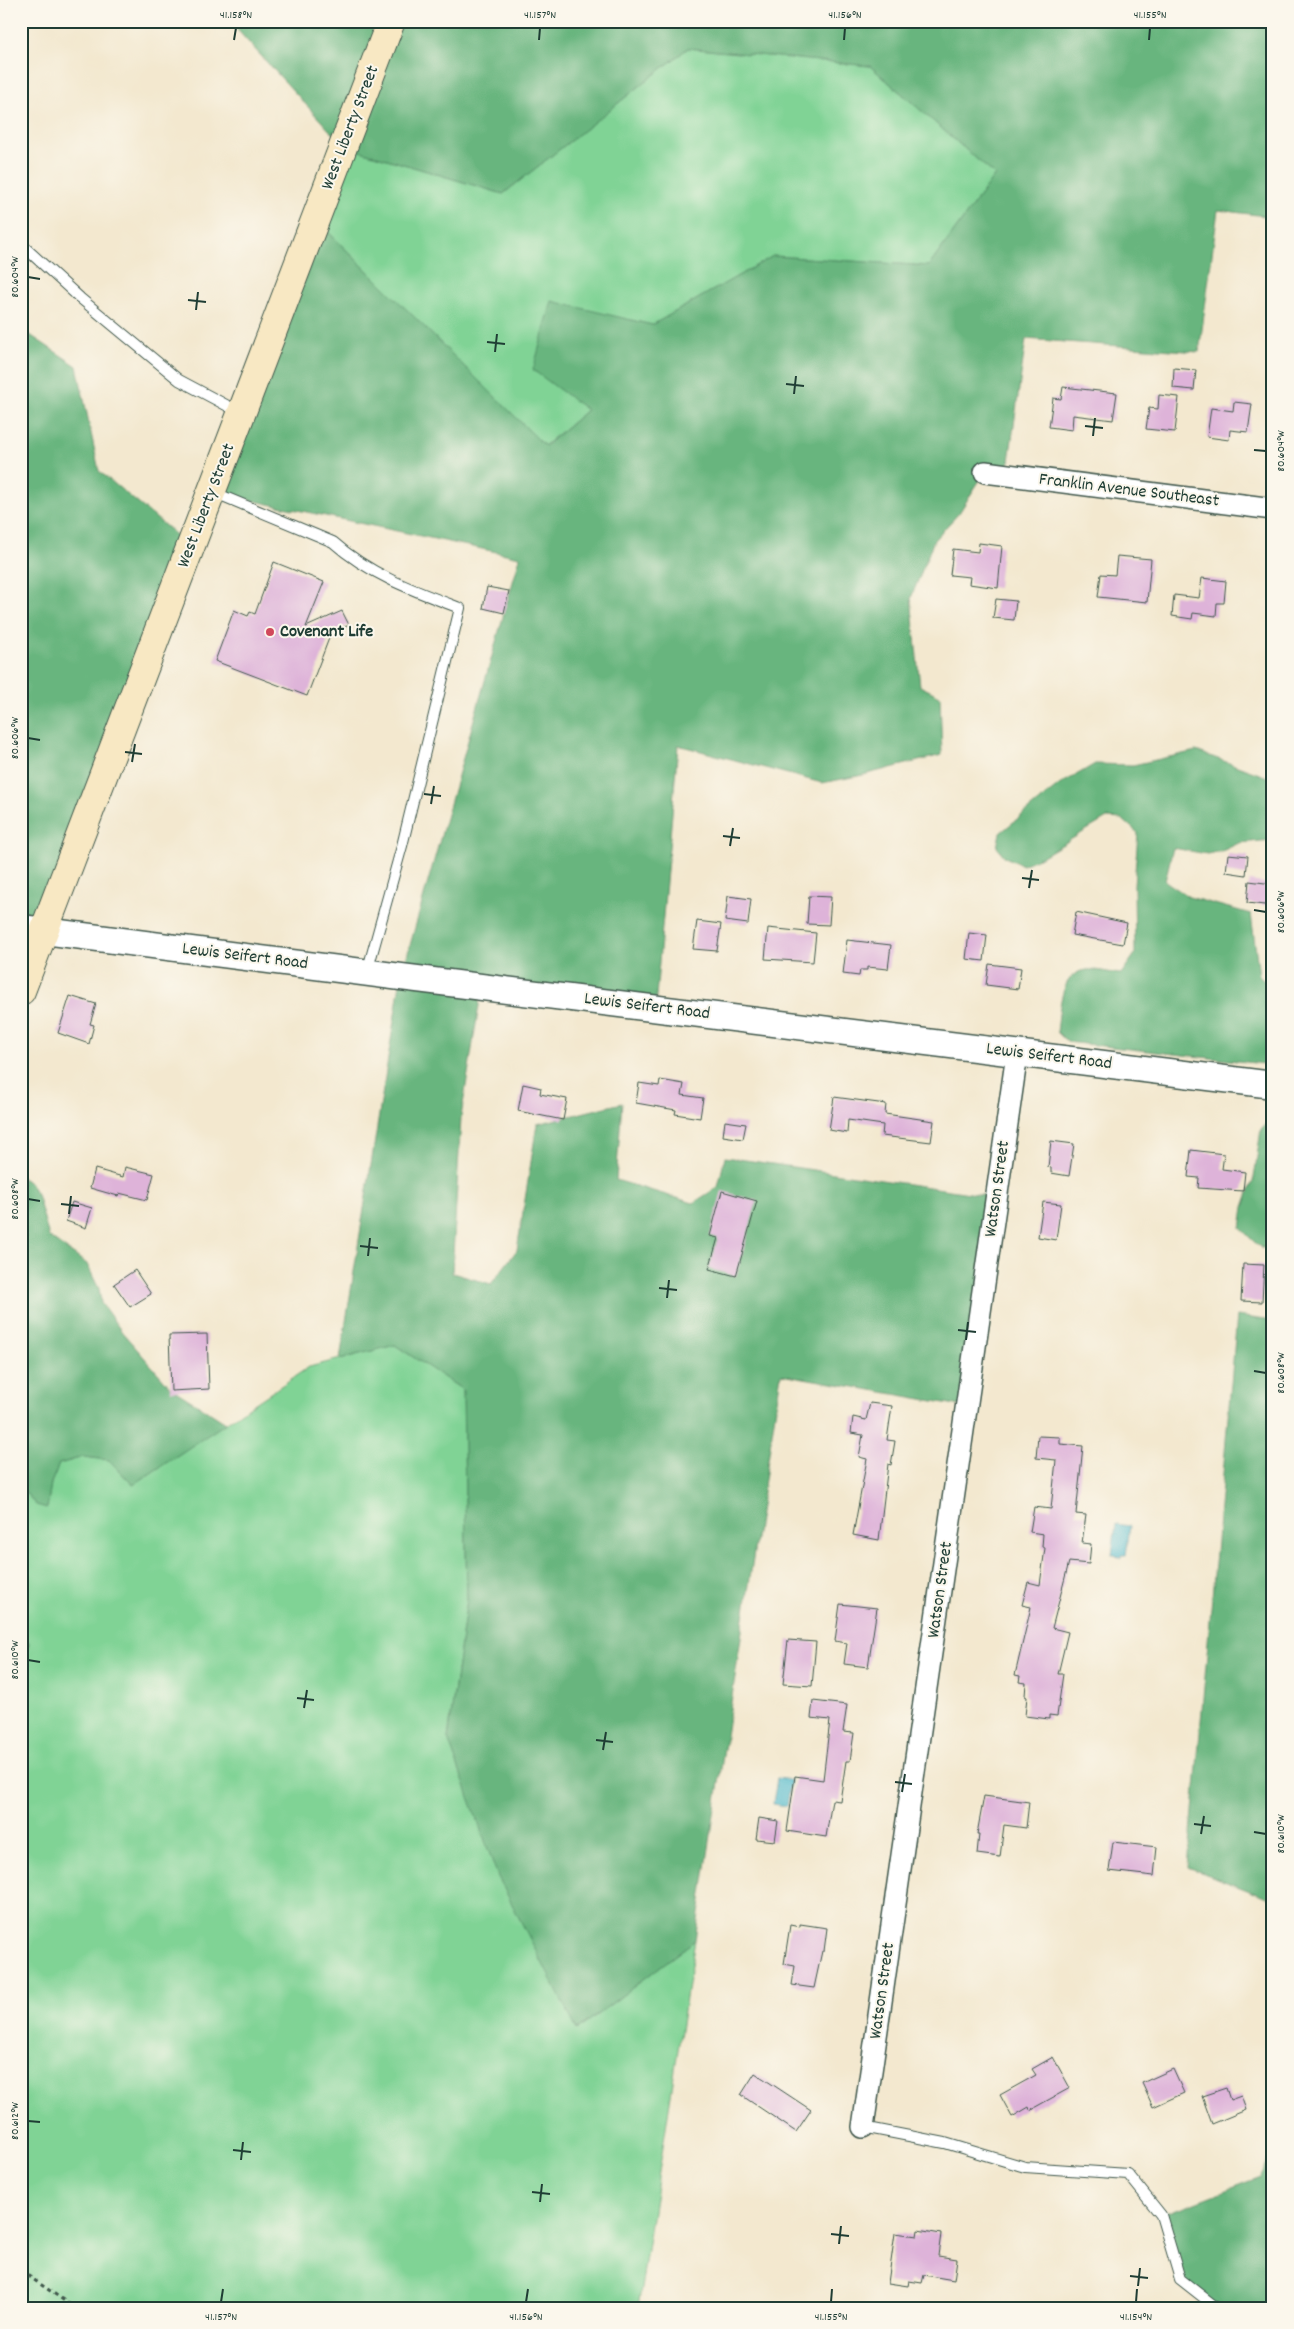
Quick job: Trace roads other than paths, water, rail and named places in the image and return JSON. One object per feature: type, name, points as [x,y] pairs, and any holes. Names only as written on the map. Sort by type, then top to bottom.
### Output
[{"type":"main road","name":"West Liberty Street","points":[[21,991],[33,929],[212,492],[391,21]]},
{"type":"street","name":"Franklin Avenue Southeast","points":[[985,472],[1273,509]]},
{"type":"street","name":"Lewis Seifert Road","points":[[33,929],[366,973],[1273,1085]]},
{"type":"street","name":"Watson Street","points":[[864,2127],[1017,1054]]},
{"type":"lane","points":[[21,244],[80,298],[179,380],[242,413]]},
{"type":"lane","points":[[212,492],[333,542],[349,556],[392,581],[460,608],[402,846],[366,973]]},
{"type":"lane","points":[[864,2127],[945,2143],[1026,2167],[1128,2174],[1161,2215],[1180,2280],[1217,2308]]},
{"type":"water","points":[[1116,1524],[1130,1526],[1126,1555],[1121,1555],[1121,1558],[1112,1554]]},
{"type":"water","points":[[777,1778],[791,1780],[787,1806],[773,1804]]},
{"type":"place","name":"Covenant Life","points":[[270,632]]}]
